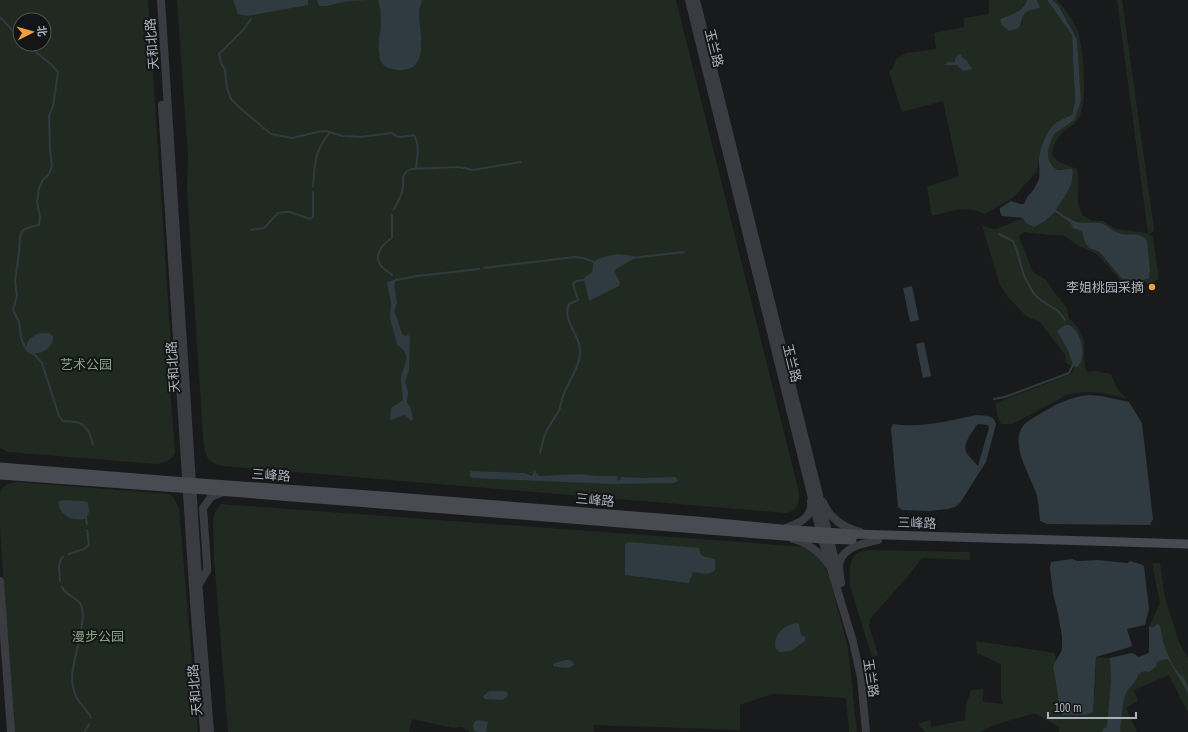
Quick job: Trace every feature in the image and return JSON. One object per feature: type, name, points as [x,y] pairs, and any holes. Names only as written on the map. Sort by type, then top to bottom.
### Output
[{"type":"main road","name":"三峰路","points":[[0,467],[189,486],[223,492],[781,532],[878,538],[1188,549]]},
{"type":"main road","name":"三峰路","points":[[0,475],[383,496],[697,521],[781,532]]},
{"type":"main road","name":"三峰路","points":[[878,538],[1188,544]]},
{"type":"street","name":"天和北路","points":[[155,0],[189,486],[210,732]]},
{"type":"street","name":"天和北路","points":[[161,0],[204,732]]},
{"type":"street","name":"玉兰路","points":[[689,0],[853,642],[861,678],[866,732]]},
{"type":"street","name":"玉兰路","points":[[696,0],[812,484]]},
{"type":"street","points":[[781,532],[806,519],[810,513],[812,484]]},
{"type":"street","points":[[812,484],[825,507],[841,524],[852,530],[878,538]]},
{"type":"street","points":[[198,585],[206,571],[207,564],[203,508],[211,497],[223,492]]},
{"type":"street","points":[[781,532],[816,550],[822,556],[838,583]]},
{"type":"street","points":[[838,583],[840,561],[844,554],[852,548],[878,538]]},
{"type":"street","points":[[0,581],[10,732]]},
{"type":"street","name":"玉兰路","points":[[838,583],[857,640],[865,676],[870,732]]},
{"type":"green space","name":"艺术公园","points":[[0,0],[148,0],[172,360],[170,388],[175,453],[167,461],[156,464],[8,452],[0,448]]},
{"type":"green space","points":[[177,0],[676,0],[799,493],[797,506],[790,512],[786,513],[223,466],[217,465],[209,460],[205,452],[203,436],[187,190],[188,156]]},
{"type":"green space","points":[[989,0],[1027,0],[1020,10],[1000,19],[1022,25],[1023,16],[1027,11],[1040,7],[1037,0],[1047,0],[1072,35],[1075,101],[1072,115],[1066,119],[1060,120],[1042,150],[1036,172],[1014,197],[985,214],[978,211],[965,209],[932,216],[927,187],[959,176],[943,101],[902,112],[889,72],[893,68],[897,58],[907,53],[936,49],[934,33],[964,27],[964,18],[989,14]]},
{"type":"green space","points":[[1052,0],[1057,0],[1078,31],[1082,50],[1084,89],[1081,111],[1078,119],[1059,137],[1055,143],[1052,154],[1057,161],[1077,169],[1078,203],[1083,216],[1093,221],[1103,221],[1116,229],[1148,233],[1117,0],[1122,0],[1154,229],[1153,232],[1149,234],[1153,237],[1159,279],[1153,282],[1128,286],[1123,283],[1097,254],[1077,245],[1062,235],[1024,232],[1021,234],[1019,237],[1033,272],[1046,280],[1067,308],[1069,319],[1075,324],[1082,334],[1084,361],[1087,372],[1095,371],[1111,374],[1118,390],[1127,399],[1097,392],[1075,393],[1067,395],[1012,424],[1001,424],[997,415],[996,403],[1071,374],[1074,368],[1066,363],[1065,355],[1040,322],[1026,316],[1007,296],[1000,285],[982,225],[992,229],[997,229],[1023,218],[1045,221],[1055,212],[1070,222],[1075,228],[1082,231],[1085,243],[1089,248],[1098,252],[1122,279],[1136,281],[1147,279],[1139,235],[1122,234],[1112,231],[1102,224],[1082,223],[1069,218],[1056,210],[1066,194],[1074,175],[1053,167],[1049,161],[1048,153],[1050,143],[1054,134],[1066,125],[1081,101],[1077,39],[1058,5]]},
{"type":"green space","name":"漫步公园","points":[[17,482],[169,494],[173,497],[179,508],[198,732],[14,732],[0,529],[0,493],[7,485]]},
{"type":"green space","points":[[221,504],[807,547],[822,561],[830,579],[848,648],[857,732],[849,732],[846,698],[772,694],[740,705],[740,730],[594,725],[594,732],[470,732],[462,727],[453,728],[412,719],[409,732],[228,732],[214,559],[213,519],[214,514]]},
{"type":"green space","points":[[869,550],[970,552],[970,560],[922,558],[870,619],[869,626],[878,655],[872,657],[850,586],[849,577],[851,562],[855,555],[859,552]]},
{"type":"green space","points":[[1152,563],[1160,563],[1165,598],[1179,642],[1188,658],[1188,713],[1169,675],[1134,690],[1138,701],[1126,708],[1137,732],[1059,732],[1059,727],[1036,714],[994,725],[980,732],[925,732],[918,724],[930,720],[931,727],[965,720],[966,705],[971,690],[983,689],[983,702],[1003,704],[1001,699],[1001,664],[977,653],[976,641],[1055,653],[1056,661],[1053,666],[1060,709],[1063,715],[1086,715],[1095,692],[1096,657],[1110,658],[1132,653],[1139,657],[1149,653],[1149,627],[1160,603]]},
{"type":"shaded area","points":[[233,0],[308,0],[308,5],[247,16],[238,14]]},
{"type":"shaded area","points":[[317,0],[367,0],[348,1],[320,6]]},
{"type":"shaded area","points":[[378,0],[422,0],[419,11],[421,49],[416,64],[409,69],[394,70],[383,65],[380,59],[379,48],[381,18]]},
{"type":"shaded area","points":[[1027,0],[1037,0],[1040,7],[1025,13],[1020,25],[1015,30],[1009,31],[1002,25],[1000,19],[1020,10]]},
{"type":"shaded area","points":[[1047,0],[1052,0],[1058,5],[1077,39],[1081,101],[1074,120],[1054,134],[1050,143],[1048,153],[1049,161],[1053,167],[1058,170],[1072,169],[1073,175],[1071,185],[1056,210],[1078,222],[1100,223],[1122,234],[1136,234],[1145,238],[1147,241],[1150,271],[1149,278],[1144,280],[1136,281],[1122,279],[1099,252],[1089,248],[1085,243],[1082,231],[1073,228],[1070,222],[1055,212],[1045,221],[1034,227],[1026,223],[1023,218],[1002,216],[1000,212],[1000,208],[1011,201],[1024,204],[1038,181],[1039,157],[1048,132],[1056,123],[1072,115],[1075,101],[1072,35]]},
{"type":"shaded area","points":[[961,54],[972,69],[963,71],[957,65],[944,65],[948,62],[955,62],[955,58]]},
{"type":"shaded area","points":[[617,254],[634,256],[635,258],[616,269],[615,272],[620,283],[619,286],[589,301],[584,279],[592,272],[593,264],[597,260]]},
{"type":"shaded area","points":[[396,280],[394,286],[397,303],[394,312],[402,334],[405,336],[409,335],[410,338],[409,369],[405,382],[408,392],[407,402],[411,409],[413,420],[411,421],[405,415],[390,420],[391,408],[403,400],[401,378],[406,360],[405,353],[397,345],[390,318],[391,302],[387,282]]},
{"type":"shaded area","points":[[912,286],[919,320],[910,322],[903,288]]},
{"type":"shaded area","points":[[1065,325],[1069,325],[1073,328],[1080,338],[1082,345],[1082,358],[1077,367],[1073,365],[1068,350],[1057,331]]},
{"type":"shaded area","points":[[40,333],[49,333],[53,336],[51,345],[44,352],[30,352],[26,349],[28,341]]},
{"type":"shaded area","points":[[924,342],[931,376],[923,378],[916,344]]},
{"type":"shaded area","points":[[1089,395],[1129,402],[1142,423],[1153,519],[1150,525],[1047,524],[1040,521],[1037,496],[1020,452],[1019,434],[1025,424],[1048,409],[1059,403]]},
{"type":"shaded area","points":[[976,415],[991,417],[996,424],[986,462],[960,503],[955,507],[948,509],[929,511],[902,510],[898,507],[891,429],[893,424],[914,425],[945,422]],"holes":[[[978,424],[988,425],[989,428],[978,466],[968,455],[965,448],[967,440]]]},
{"type":"shaded area","points":[[535,470],[540,476],[579,474],[617,476],[618,481],[621,477],[676,477],[678,481],[674,483],[611,484],[472,478],[469,476],[471,471],[524,473],[532,476]]},
{"type":"shaded area","points":[[62,500],[88,502],[89,512],[86,518],[73,519],[64,514],[59,507],[58,502]]},
{"type":"shaded area","points":[[629,542],[699,548],[701,555],[715,560],[715,570],[707,574],[693,572],[689,583],[625,575],[625,544]]},
{"type":"shaded area","points":[[1072,559],[1077,561],[1098,560],[1127,563],[1131,561],[1143,565],[1149,609],[1145,625],[1127,629],[1132,645],[1130,647],[1096,657],[1093,712],[1086,715],[1063,715],[1060,709],[1053,666],[1062,650],[1062,636],[1053,593],[1050,568],[1051,562]]},
{"type":"shaded area","points":[[797,623],[799,624],[801,635],[805,637],[805,641],[791,651],[780,652],[776,649],[775,644],[777,635],[784,628]]},
{"type":"shaded area","points":[[1158,623],[1167,653],[1174,668],[1185,679],[1188,687],[1188,693],[1168,659],[1162,660],[1156,663],[1157,666],[1149,672],[1144,671],[1138,675],[1126,693],[1122,712],[1121,732],[1102,732],[1103,729],[1107,727],[1111,681],[1110,658],[1132,653],[1139,657],[1149,653],[1149,627],[1154,627]]},
{"type":"shaded area","points":[[565,660],[573,662],[574,665],[566,668],[553,666],[553,664]]},
{"type":"shaded area","points":[[490,691],[505,691],[508,695],[502,700],[485,699],[483,697],[484,695]]},
{"type":"shaded area","points":[[478,720],[488,722],[486,732],[477,732],[474,730],[473,726],[475,721]]},
{"type":"waterway","points":[[0,17],[12,30]]},
{"type":"waterway","points":[[251,19],[243,30],[219,54],[221,63],[225,70],[227,88],[231,99],[240,108],[271,134],[292,138],[325,131],[343,136],[360,137],[392,133],[400,137],[414,135],[418,147],[416,169]]},
{"type":"waterway","points":[[36,52],[58,72],[53,106],[49,116],[52,166],[49,174],[43,180],[39,188],[37,202],[40,217],[39,225],[23,230],[20,237],[15,281],[17,296],[13,310],[19,322],[21,338],[26,349],[34,354],[42,363],[59,416],[63,421],[76,422],[83,425],[90,434],[93,445]]},
{"type":"waterway","points":[[313,186],[316,158],[321,146],[330,132]]},
{"type":"waterway","points":[[394,209],[402,194],[403,177],[406,172],[411,169],[459,167],[473,170],[521,162]]},
{"type":"waterway","points":[[251,230],[264,228],[278,213],[290,212],[310,219],[313,217],[313,192]]},
{"type":"waterway","points":[[392,215],[392,238],[382,247],[378,254],[378,258],[382,267],[392,275]]},
{"type":"waterway","points":[[999,234],[1013,241],[1024,276],[1034,294],[1058,311],[1065,320]]},
{"type":"waterway","points":[[632,258],[684,252]]},
{"type":"waterway","points":[[484,268],[575,257],[594,262]]},
{"type":"waterway","points":[[396,280],[479,269]]},
{"type":"waterway","points":[[540,453],[545,434],[560,408],[564,393],[579,361],[580,349],[567,311],[569,304],[578,300],[573,284],[576,281],[584,280]]},
{"type":"waterway","points":[[994,399],[1005,397],[1069,373],[1073,365]]},
{"type":"waterway","points":[[86,518],[87,524]]},
{"type":"waterway","points":[[69,554],[84,549],[89,545],[87,530]]},
{"type":"waterway","points":[[60,581],[59,566],[63,557]]},
{"type":"waterway","points":[[62,587],[65,592],[80,603],[82,610],[83,618],[72,680],[74,691],[80,703],[91,718]]},
{"type":"waterway","points":[[85,731],[89,724]]},
{"type":"place","name":"李姐桃园采摘","points":[[1152,287]]}]
